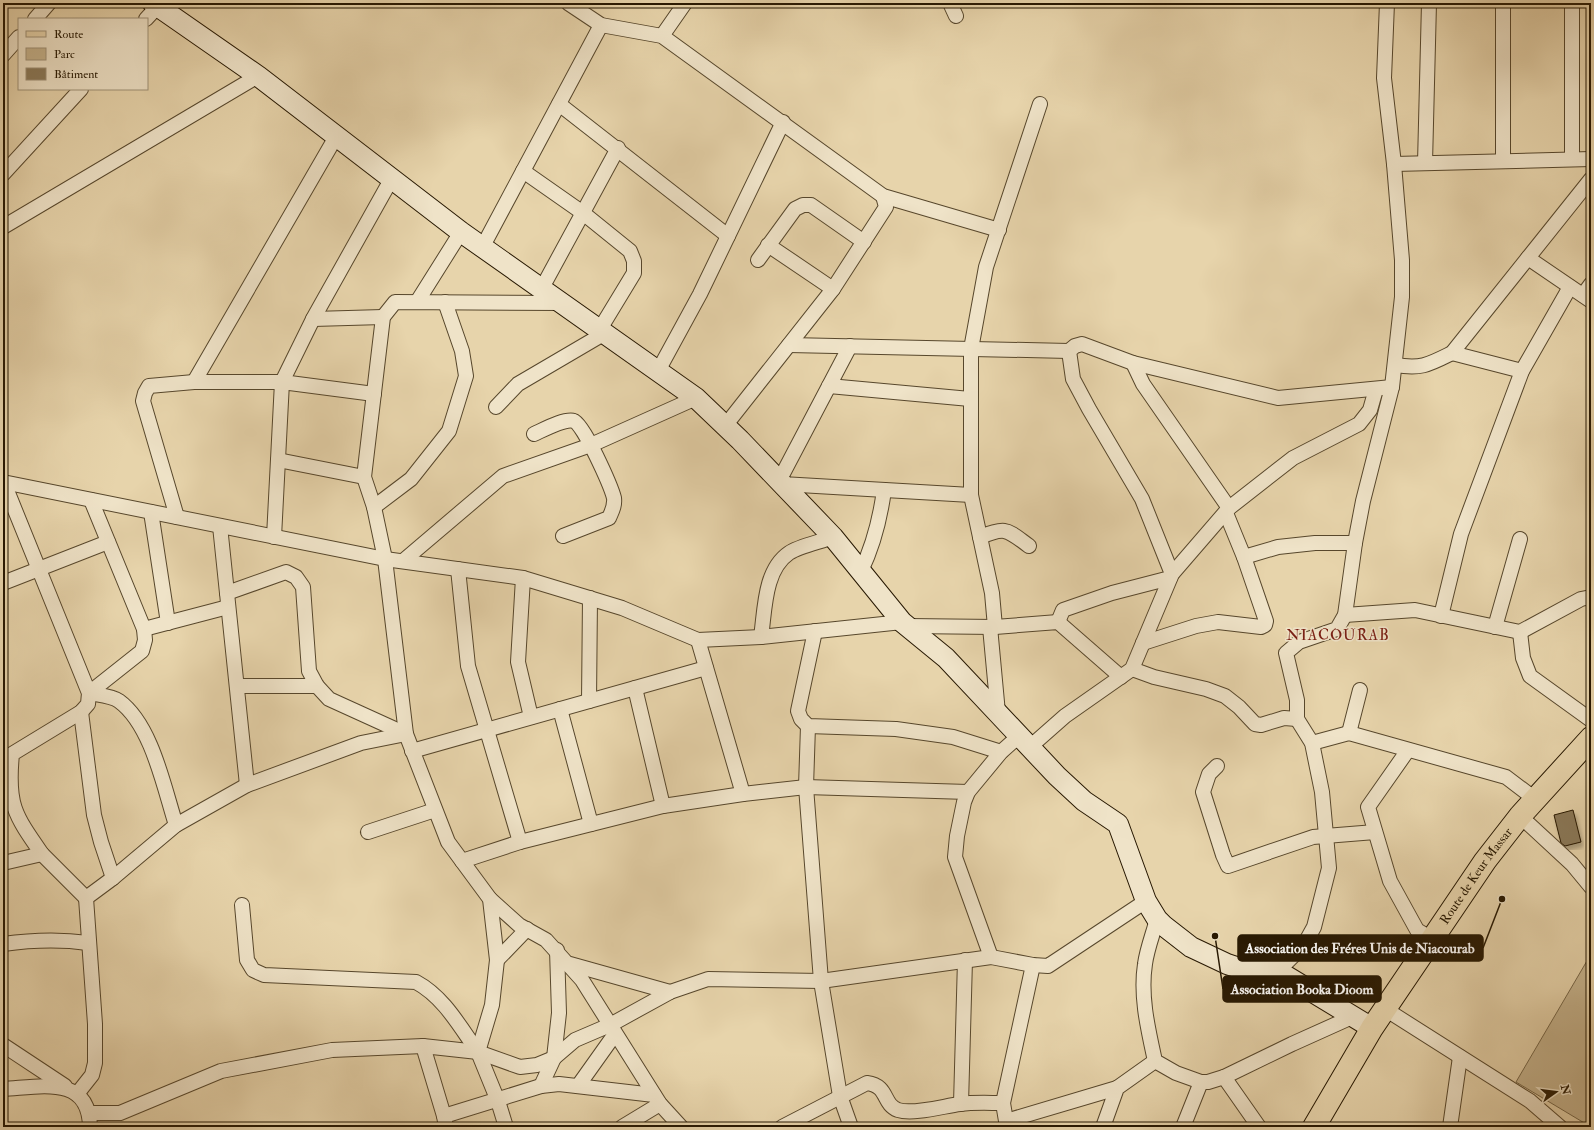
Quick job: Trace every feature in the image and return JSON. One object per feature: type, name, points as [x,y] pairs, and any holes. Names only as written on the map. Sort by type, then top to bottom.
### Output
[{"type":"main road","name":"Route de Keur Massar","points":[[1314,1127],[1372,1028],[1485,862],[1520,816],[1591,738]]},
{"type":"street","points":[[36,18],[49,3]]},
{"type":"street","points":[[568,3],[602,25],[662,36],[783,122],[883,196],[999,230]]},
{"type":"street","points":[[662,36],[685,3]]},
{"type":"street","points":[[1278,971],[1304,945],[1314,926],[1329,868],[1322,792],[1312,743],[1298,719],[1297,700],[1286,653],[1299,642],[1337,629],[1345,615],[1355,543],[1363,501],[1392,387],[1395,365],[1402,297],[1402,260],[1394,164],[1384,78],[1387,3]]},
{"type":"street","points":[[1425,163],[1429,3]]},
{"type":"street","points":[[1503,3],[1504,161]]},
{"type":"street","points":[[1572,3],[1572,159]]},
{"type":"street","points":[[154,8],[258,76],[337,135],[461,232],[483,246],[696,398],[833,537],[905,624],[946,658],[1057,776],[1084,801],[1118,824],[1146,901],[1157,919],[1191,946],[1227,964],[1242,969],[1278,971],[1372,1028]]},
{"type":"street","points":[[483,246],[602,25]]},
{"type":"street","points":[[3,55],[18,38]]},
{"type":"street","points":[[3,227],[258,76]]},
{"type":"street","points":[[3,174],[80,90]]},
{"type":"street","points":[[559,104],[618,148],[728,236]]},
{"type":"street","points":[[998,713],[992,593],[971,495],[971,349],[986,267],[1040,104]]},
{"type":"street","points":[[658,371],[700,294],[783,122]]},
{"type":"street","points":[[194,382],[337,135]]},
{"type":"street","points":[[542,288],[618,148]]},
{"type":"street","points":[[1394,164],[1591,159]]},
{"type":"street","points":[[496,407],[518,384],[602,331],[634,273],[634,261],[630,251],[583,213],[524,171]]},
{"type":"street","points":[[274,537],[282,382],[313,318],[392,178]]},
{"type":"street","points":[[1395,365],[1414,368],[1423,366],[1452,353],[1591,178]]},
{"type":"street","points":[[725,426],[833,289],[886,207],[883,196]]},
{"type":"street","points":[[758,260],[795,209],[803,205],[811,205],[864,242]]},
{"type":"street","points":[[417,302],[461,232]]},
{"type":"street","points":[[768,245],[833,289]]},
{"type":"street","points":[[1528,258],[1570,287],[1588,293]]},
{"type":"street","points":[[1441,616],[1461,534],[1522,371],[1570,287]]},
{"type":"street","points":[[564,304],[395,302],[384,317],[364,477],[374,507],[385,559],[406,734],[448,842],[490,898],[510,918],[546,940],[570,964],[582,980],[657,1100],[681,1127]]},
{"type":"street","points":[[374,507],[410,479],[449,431],[466,376],[462,351],[445,302]]},
{"type":"street","points":[[313,318],[384,317]]},
{"type":"street","points":[[789,345],[1069,351],[1075,346],[1082,344],[1133,363],[1278,398],[1392,387]]},
{"type":"street","points":[[780,483],[828,386],[850,346]]},
{"type":"street","points":[[1069,351],[1073,379],[1142,499],[1171,576]]},
{"type":"street","points":[[1452,353],[1522,371]]},
{"type":"street","points":[[1133,363],[1143,384],[1228,511],[1266,621],[1265,625],[1261,627],[1218,622],[1196,626],[1143,643]]},
{"type":"street","points":[[177,517],[143,401],[144,393],[149,386],[194,382],[282,382],[374,394]]},
{"type":"street","points":[[828,386],[970,399]]},
{"type":"street","points":[[991,957],[955,857],[960,820],[968,792],[1002,752],[1025,741],[1065,716],[1126,673],[1143,643],[1171,576],[1228,511],[1293,458],[1359,424],[1370,410],[1376,389]]},
{"type":"street","points":[[403,561],[503,476],[591,445],[696,398]]},
{"type":"street","points":[[534,434],[568,420],[576,421],[582,426],[614,498],[614,508],[609,518],[563,536]]},
{"type":"street","points":[[278,460],[364,477]]},
{"type":"street","points":[[72,1091],[92,1075],[95,1063],[95,1024],[88,943],[86,898],[42,854],[19,821],[12,801],[10,779],[12,754],[81,712],[88,704],[89,693],[39,569],[6,497],[4,482],[385,559],[523,578],[622,608],[698,640],[761,637],[905,624],[993,627],[1058,622],[1126,673],[1154,677],[1206,689],[1225,696],[1239,707],[1255,724],[1261,725],[1284,718],[1298,719]]},
{"type":"street","points":[[780,483],[971,495]]},
{"type":"street","points":[[861,571],[872,548],[880,516],[884,490]]},
{"type":"street","points":[[89,693],[142,651],[145,640],[144,629],[91,500]]},
{"type":"street","points":[[151,512],[168,623]]},
{"type":"street","points":[[220,526],[248,785]]},
{"type":"street","points":[[980,537],[994,531],[1007,531],[1029,546]]},
{"type":"street","points":[[761,637],[770,580],[776,565],[789,553],[833,537]]},
{"type":"street","points":[[1495,627],[1520,539]]},
{"type":"street","points":[[3,583],[108,542]]},
{"type":"street","points":[[1244,557],[1278,547],[1315,543],[1355,543]]},
{"type":"street","points":[[458,569],[468,666],[520,842]]},
{"type":"street","points":[[227,593],[286,572],[296,577],[303,587],[309,671],[317,686],[329,699],[406,734]]},
{"type":"street","points":[[1058,622],[1062,610],[1112,593],[1171,576]]},
{"type":"street","points":[[523,578],[518,662],[531,717]]},
{"type":"street","points":[[1345,615],[1415,610],[1520,632],[1581,599],[1591,597]]},
{"type":"street","points":[[589,701],[590,598]]},
{"type":"street","points":[[144,629],[228,608]]},
{"type":"street","points":[[815,631],[798,711],[801,720],[808,726],[896,729],[954,737],[1002,752]]},
{"type":"street","points":[[1520,632],[1523,658],[1530,676],[1591,720]]},
{"type":"street","points":[[698,640],[743,794]]},
{"type":"street","points":[[412,751],[706,668]]},
{"type":"street","points":[[237,686],[317,686]]},
{"type":"street","points":[[635,688],[663,806]]},
{"type":"street","points":[[1349,733],[1360,690]]},
{"type":"street","points":[[89,693],[118,700],[133,715],[148,737],[176,825]]},
{"type":"street","points":[[560,709],[591,824]]},
{"type":"street","points":[[81,712],[94,815],[113,878]]},
{"type":"street","points":[[808,726],[806,787],[821,981],[840,1096],[851,1127]]},
{"type":"street","points":[[1312,743],[1349,733],[1506,777],[1535,799]]},
{"type":"street","points":[[86,898],[113,878],[176,825],[248,785],[361,743],[406,734]]},
{"type":"street","points":[[1408,750],[1368,807],[1390,881],[1417,930],[1432,939]]},
{"type":"street","points":[[1217,766],[1209,774],[1203,792],[1223,855],[1228,866],[1296,841],[1327,835],[1375,832]]},
{"type":"street","points":[[462,861],[520,842],[663,806],[743,794],[806,787],[968,792]]},
{"type":"street","points":[[368,832],[435,810]]},
{"type":"street","points":[[1520,816],[1572,864],[1591,887]]},
{"type":"street","points":[[3,863],[42,854]]},
{"type":"street","points":[[478,1052],[492,1005],[497,960],[490,898]]},
{"type":"street","points":[[90,1113],[120,1113],[222,1071],[332,1050],[423,1046],[478,1052],[520,1067],[537,1065],[554,1058],[576,1040],[613,1029],[670,992],[708,979],[821,981],[991,957],[1033,965],[1052,964],[1146,901]]},
{"type":"street","points":[[242,905],[247,960],[253,970],[264,975],[416,982],[429,989],[441,1000],[478,1052],[498,1101],[506,1127]]},
{"type":"street","points":[[1157,919],[1145,963],[1143,987],[1147,1024],[1155,1061],[1176,1073],[1201,1082],[1224,1077],[1352,1017]]},
{"type":"street","points":[[497,960],[527,929]]},
{"type":"street","points":[[3,944],[30,940],[58,939],[88,943]]},
{"type":"street","points":[[541,1086],[554,1058],[559,1013],[557,950]]},
{"type":"street","points":[[961,1104],[964,960]]},
{"type":"street","points":[[570,964],[670,992]]},
{"type":"street","points":[[1033,965],[1003,1103],[1006,1124],[1117,1088],[1155,1061]]},
{"type":"street","points":[[1385,1009],[1530,1101],[1560,1127]]},
{"type":"street","points":[[578,1086],[613,1029]]},
{"type":"street","points":[[3,1045],[72,1091],[85,1102],[90,1113],[90,1127]]},
{"type":"street","points":[[423,1046],[445,1122],[541,1086],[559,1084],[657,1100]]},
{"type":"street","points":[[1450,1127],[1460,1057]]},
{"type":"street","points":[[1224,1077],[1258,1127]]},
{"type":"street","points":[[1183,1127],[1201,1082]]},
{"type":"street","points":[[782,1127],[867,1083],[875,1084],[882,1090],[891,1106],[898,1110],[909,1111],[961,1104],[1003,1103]]},
{"type":"street","points":[[3,1089],[56,1086],[72,1091]]},
{"type":"street","points":[[1103,1127],[1117,1088]]},
{"type":"street","points":[[622,1127],[657,1100]]},
{"type":"green space","points":[[1591,954],[1591,1127],[1516,1082]]},
{"type":"building","points":[[1573,810],[1581,842],[1565,846],[1561,843],[1554,815]]},
{"type":"place","name":"Association des Fréres Unis de Niacourab","points":[[1502,899]]},
{"type":"place","name":"Association Booka Dioom","points":[[1215,936]]},
{"type":"district","name":"NIACOURAB","points":[[1338,635]]}]
